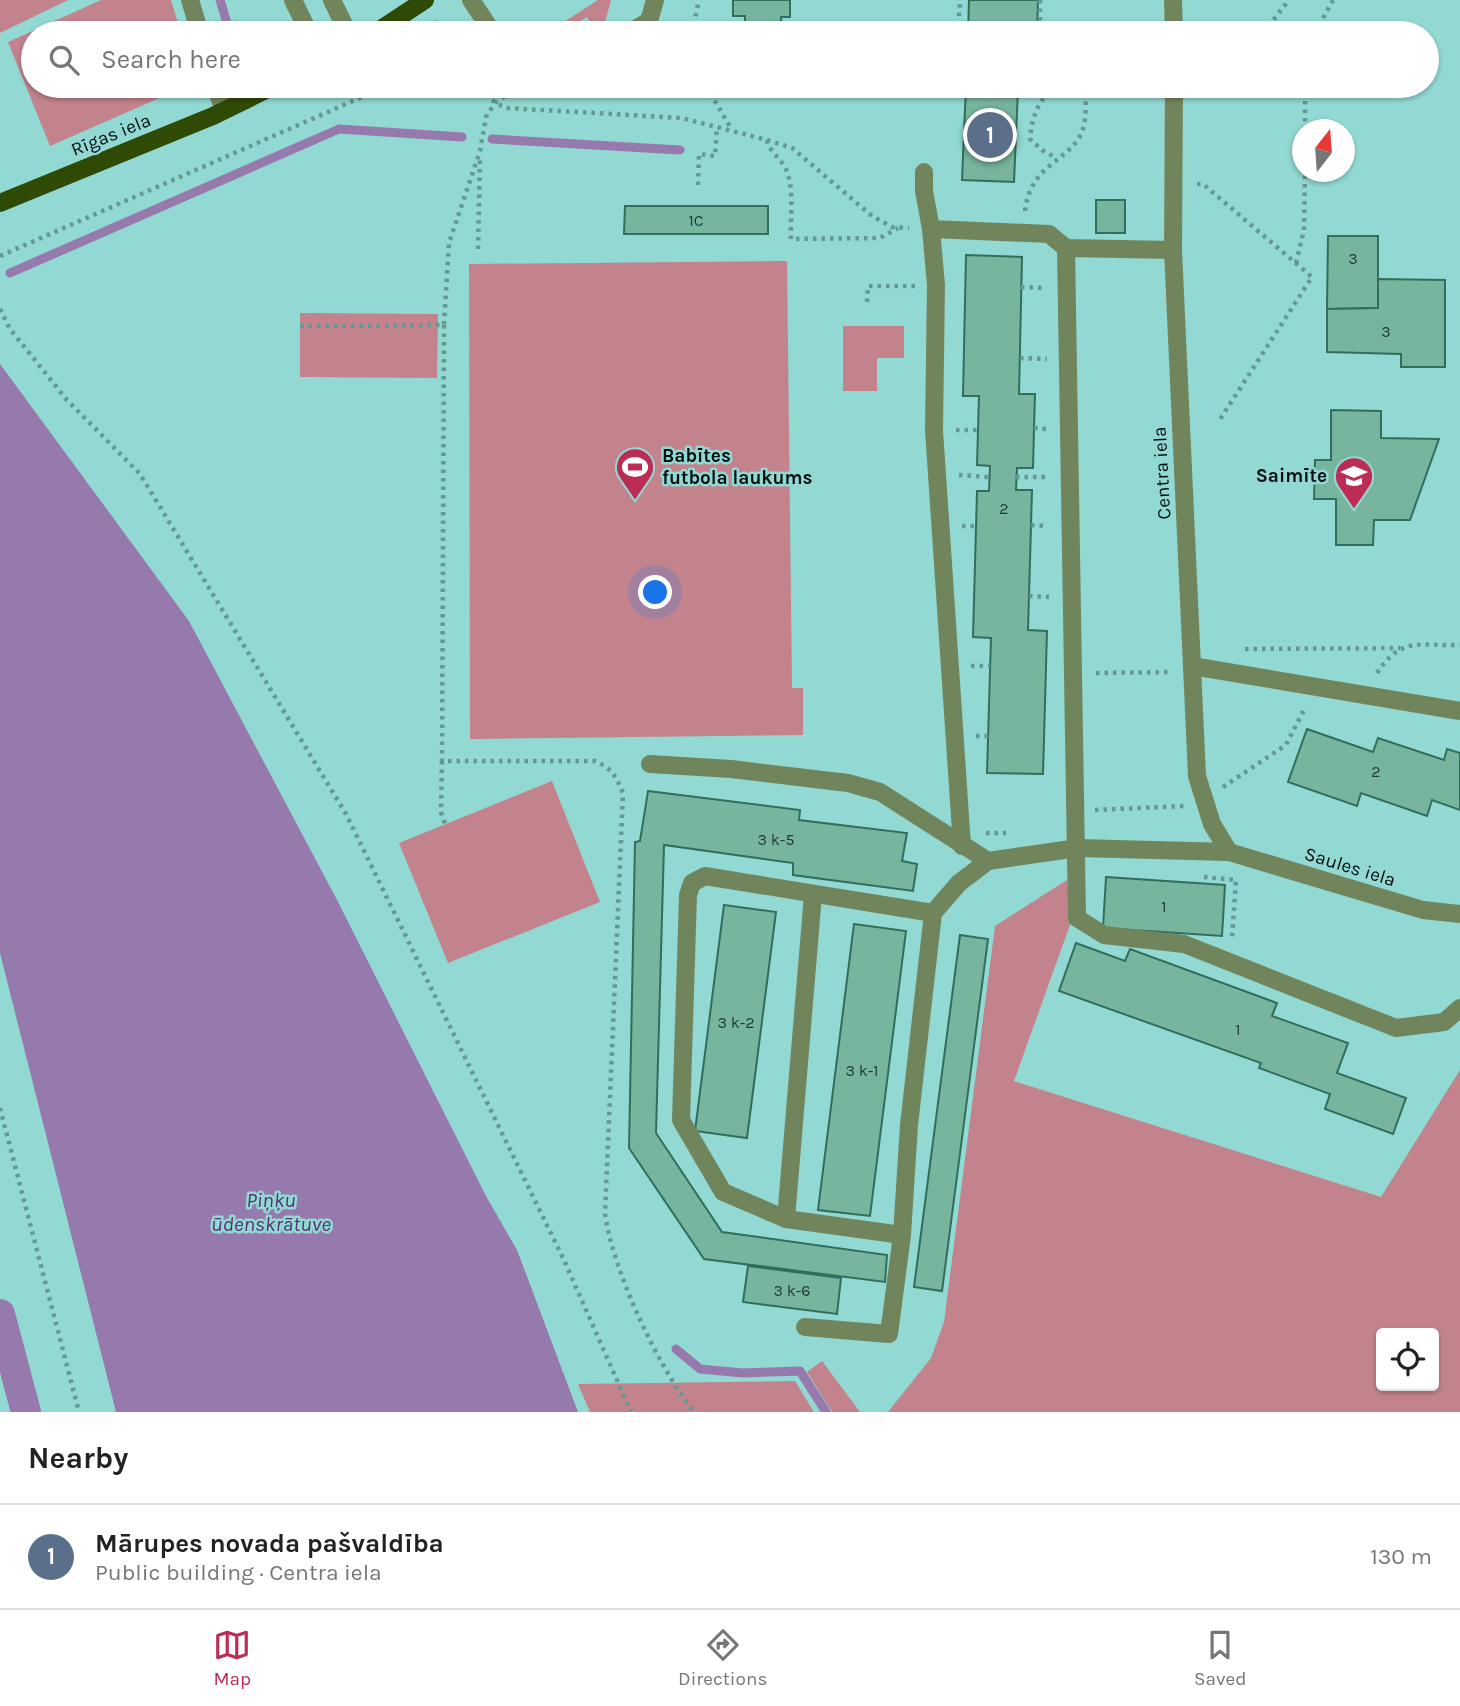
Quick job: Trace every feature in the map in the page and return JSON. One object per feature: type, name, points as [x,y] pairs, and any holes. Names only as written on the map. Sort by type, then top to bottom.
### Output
[{"type":"main road","points":[[393,21],[425,0]]},
{"type":"main road","name":"Rīgas iela","points":[[0,204],[249,98]]},
{"type":"street","points":[[190,0],[196,21]]},
{"type":"street","points":[[293,0],[303,21]]},
{"type":"street","points":[[332,0],[342,21]]},
{"type":"street","points":[[471,0],[485,21]]},
{"type":"street","points":[[649,21],[655,0]]},
{"type":"street","points":[[1173,0],[1174,21]]},
{"type":"street","points":[[220,98],[224,110]]},
{"type":"street","name":"Centra iela","points":[[1174,98],[1173,250],[1197,776],[1212,824],[1229,852]]},
{"type":"street","points":[[924,172],[923,191],[932,229],[936,285],[934,430],[961,839]]},
{"type":"street","points":[[932,229],[1049,234],[1066,248],[1173,250]]},
{"type":"street","points":[[1066,248],[1078,849],[1077,918],[1104,935],[1184,944],[1396,1028],[1444,1023],[1460,1008]]},
{"type":"street","points":[[1191,669],[1460,711]]},
{"type":"street","points":[[650,764],[731,769],[848,783],[880,792],[961,839],[988,861],[959,883],[933,913],[909,1125],[902,1235],[889,1334],[805,1326]]},
{"type":"street","name":"Saules iela","points":[[988,861],[1078,849],[1229,852],[1423,910],[1460,914]]},
{"type":"street","points":[[902,1235],[786,1219],[723,1192],[681,1119],[688,895],[692,883],[705,876],[933,913]]},
{"type":"street","points":[[786,1219],[813,895]]},
{"type":"path","points":[[695,21],[699,0]]},
{"type":"path","points":[[959,21],[960,0]]},
{"type":"path","points":[[1040,0],[1040,21]]},
{"type":"path","points":[[1272,21],[1289,0]]},
{"type":"path","points":[[1322,21],[1333,0]]},
{"type":"path","points":[[0,256],[360,98]]},
{"type":"path","points":[[491,98],[495,103],[521,109],[682,118],[767,139],[792,148],[872,216],[899,228],[932,229]]},
{"type":"path","points":[[445,824],[441,812],[444,325],[449,243],[480,151],[486,117],[495,103],[502,98]]},
{"type":"path","points":[[713,98],[733,131]]},
{"type":"path","points":[[1042,98],[1031,121],[1030,139],[1056,158]]},
{"type":"path","points":[[1025,232],[1025,208],[1031,185],[1056,158],[1070,148],[1083,130],[1085,98]]},
{"type":"path","points":[[1305,119],[1306,98]]},
{"type":"path","points":[[698,185],[699,154],[715,156],[717,127]]},
{"type":"path","points":[[767,139],[768,146],[785,168],[789,184],[791,239],[880,238],[899,228]]},
{"type":"path","points":[[478,249],[480,151]]},
{"type":"path","points":[[1296,263],[1304,230],[1305,182]]},
{"type":"path","points":[[1173,195],[1188,184],[1203,184],[1312,277],[1219,421]]},
{"type":"path","points":[[867,302],[868,286],[936,285]]},
{"type":"path","points":[[0,309],[9,329],[67,400],[140,474],[346,814],[564,1260],[631,1412]]},
{"type":"path","points":[[300,326],[444,325]]},
{"type":"path","points":[[1237,649],[1460,645]]},
{"type":"path","points":[[1364,695],[1389,655],[1400,648]]},
{"type":"path","points":[[1074,673],[1191,669]]},
{"type":"path","points":[[1077,811],[1180,807],[1204,800],[1286,745],[1317,687]]},
{"type":"path","points":[[442,761],[595,761],[608,767],[616,776],[623,793],[605,1214],[609,1242],[662,1366],[694,1412]]},
{"type":"path","points":[[961,839],[1013,833]]},
{"type":"path","points":[[1193,876],[1236,880],[1231,962]]},
{"type":"path","points":[[0,1108],[79,1412]]},
{"type":"shaded area","points":[[0,0],[68,0],[21,21],[0,33]]},
{"type":"shaded area","points":[[101,0],[171,0],[177,21],[54,21]]},
{"type":"shaded area","points":[[598,0],[611,0],[605,21],[590,21],[587,17],[580,21],[566,21]]},
{"type":"shaded area","points":[[21,36],[21,74],[8,42]]},
{"type":"shaded area","points":[[31,98],[160,98],[50,146]]},
{"type":"shaded area","name":"Babītes futbola laukums","points":[[787,261],[792,688],[803,688],[803,735],[470,739],[469,264]]},
{"type":"shaded area","points":[[300,313],[438,314],[437,378],[300,377]]},
{"type":"shaded area","points":[[843,326],[904,326],[904,358],[877,358],[877,391],[843,391]]},
{"type":"shaded area","points":[[552,781],[600,902],[448,963],[399,843]]},
{"type":"shaded area","points":[[1067,880],[1071,922],[1014,1081],[1381,1197],[1460,1070],[1460,1412],[888,1412],[931,1358],[944,1322],[995,926]]},
{"type":"shaded area","points":[[822,1361],[860,1412],[832,1412],[807,1372]]},
{"type":"shaded area","points":[[795,1381],[814,1412],[590,1412],[578,1384]]},
{"type":"water","name":"Piņķu ūdenskrātuve","points":[[0,364],[189,621],[336,898],[487,1198],[517,1250],[578,1412],[116,1412],[0,953]]},
{"type":"building","points":[[733,0],[790,0],[790,17],[781,17],[781,21],[745,21],[745,16],[733,16]]},
{"type":"building","points":[[969,0],[1038,0],[1037,21],[968,21]]},
{"type":"building","points":[[965,98],[1018,98],[1014,182],[962,180]]},
{"type":"building","points":[[1096,200],[1125,200],[1125,233],[1096,233]]},
{"type":"building","points":[[625,206],[768,206],[768,234],[624,234]]},
{"type":"building","points":[[1328,236],[1378,236],[1378,308],[1327,309]]},
{"type":"building","points":[[966,255],[1022,257],[1019,394],[1035,394],[1033,468],[1017,468],[1016,490],[1032,490],[1028,630],[1047,631],[1043,774],[987,773],[991,638],[973,637],[977,491],[989,491],[990,466],[977,465],[979,396],[963,396]]},
{"type":"building","points":[[1378,279],[1445,280],[1445,367],[1401,367],[1401,354],[1327,352],[1327,309],[1378,308]]},
{"type":"building","points":[[1331,410],[1381,411],[1381,438],[1439,439],[1410,520],[1374,520],[1373,545],[1336,545],[1336,499],[1314,499],[1315,460],[1331,460]]},
{"type":"building","points":[[1307,729],[1373,752],[1378,738],[1444,760],[1447,749],[1460,753],[1460,810],[1432,800],[1427,816],[1361,793],[1357,806],[1288,782]]},
{"type":"building","points":[[648,791],[800,810],[799,820],[907,833],[902,861],[917,864],[913,891],[793,875],[793,863],[664,845],[656,1133],[722,1232],[887,1255],[885,1282],[704,1259],[629,1148],[635,842],[640,841]]},
{"type":"building","points":[[1106,877],[1225,885],[1222,936],[1103,928]]},
{"type":"building","points":[[724,905],[776,912],[747,1138],[695,1131]]},
{"type":"building","points":[[854,924],[906,931],[870,1216],[818,1210]]},
{"type":"building","points":[[960,935],[988,939],[942,1291],[914,1287]]},
{"type":"building","points":[[1076,943],[1125,961],[1130,949],[1277,1003],[1272,1016],[1348,1043],[1337,1073],[1406,1098],[1393,1134],[1325,1109],[1330,1094],[1259,1068],[1261,1063],[1059,991]]},
{"type":"building","points":[[748,1266],[841,1278],[837,1314],[743,1302]]},
{"type":"waterway","points":[[220,0],[226,21]]},
{"type":"waterway","points":[[10,273],[339,129],[462,137]]},
{"type":"waterway","points":[[492,139],[680,150]]},
{"type":"waterway","points":[[0,1314],[26,1412]]},
{"type":"waterway","points":[[676,1349],[700,1369],[743,1373],[800,1371],[826,1412]]},
{"type":"place","name":"Mārupes novada pašvaldība","points":[[990,135]]},
{"type":"place","name":"Babītes futbola laukums","points":[[635,501]]},
{"type":"place","name":"Saimīte","points":[[1354,510]]}]
